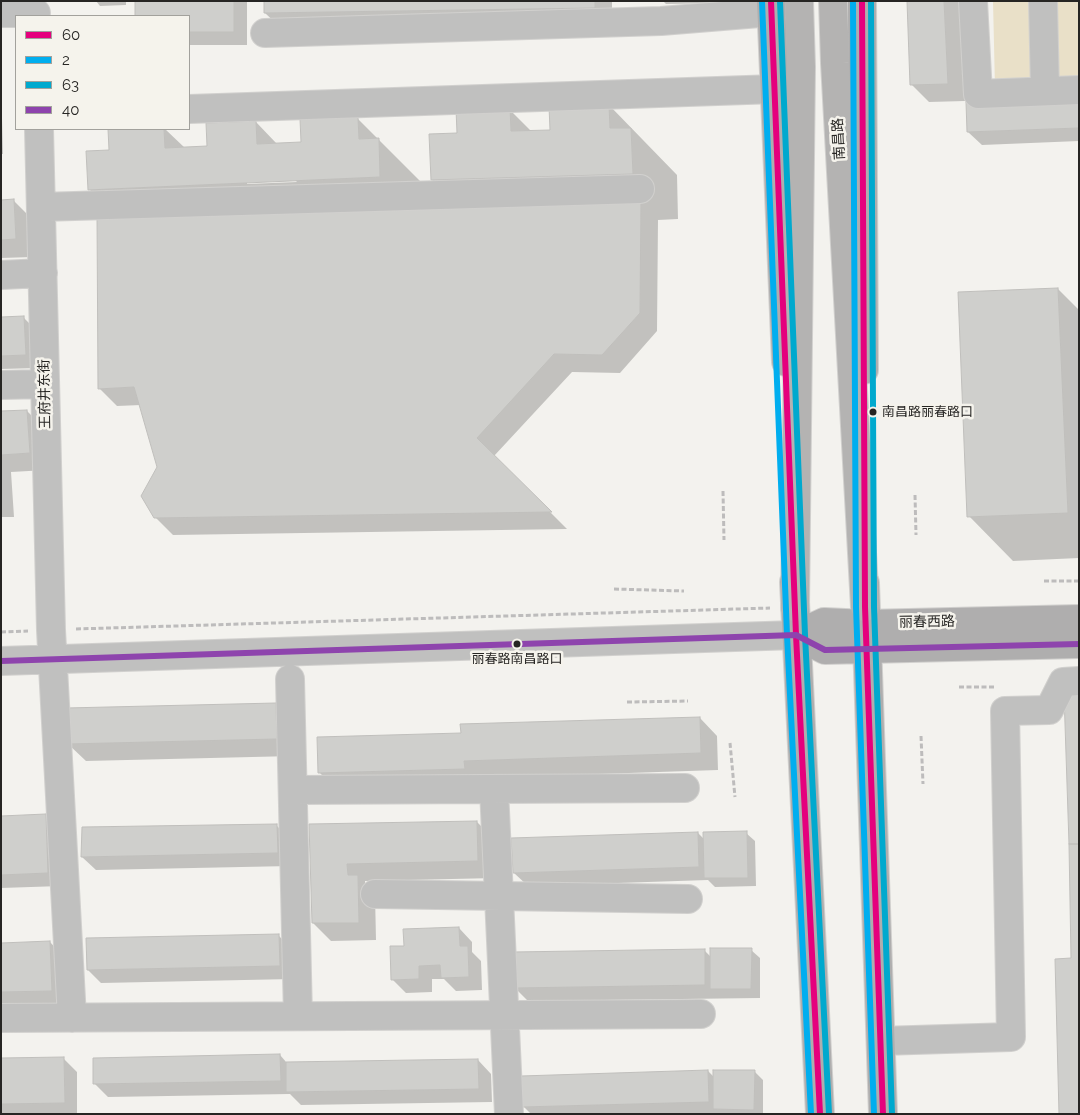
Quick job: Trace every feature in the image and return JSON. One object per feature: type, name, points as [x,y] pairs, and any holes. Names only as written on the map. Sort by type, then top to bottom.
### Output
[{"type":"highway","points":[[795,607],[801,67],[799,1]]},
{"type":"highway","name":"南昌路","points":[[833,1],[866,627]]},
{"type":"main road","name":"南昌路","points":[[862,1],[866,627],[883,1114]]},
{"type":"main road","points":[[772,7],[796,635],[820,1114]]},
{"type":"main road","name":"丽春西路","points":[[796,635],[825,650],[866,627],[1079,619]]},
{"type":"main road","name":"丽春西路","points":[[866,627],[1079,644]]},
{"type":"street","points":[[974,1],[978,94],[1079,90]]},
{"type":"street","points":[[1044,1],[1045,91]]},
{"type":"street","points":[[265,33],[609,12],[661,21],[772,7]]},
{"type":"street","points":[[1,13],[36,10]]},
{"type":"street","points":[[190,109],[776,89]]},
{"type":"street","name":"王府井东街","points":[[39,130],[52,659],[72,1018]]},
{"type":"street","points":[[42,208],[640,189]]},
{"type":"street","points":[[1,275],[43,273]]},
{"type":"street","points":[[1,385],[45,384]]},
{"type":"street","points":[[1,661],[796,635]]},
{"type":"street","points":[[290,678],[298,1016]]},
{"type":"street","points":[[881,1041],[1011,1037],[1006,710],[1049,710],[1063,682],[1079,681]]},
{"type":"street","points":[[293,790],[686,788]]},
{"type":"street","points":[[494,789],[509,1114]]},
{"type":"street","points":[[375,894],[688,899]]},
{"type":"street","points":[[1,1018],[701,1014]]},
{"type":"path","points":[[723,491],[724,540]]},
{"type":"path","points":[[915,495],[916,535]]},
{"type":"path","points":[[1044,581],[1079,581]]},
{"type":"path","points":[[614,589],[684,591]]},
{"type":"path","points":[[1,632],[795,607]]},
{"type":"path","points":[[959,688],[997,687]]},
{"type":"path","points":[[627,702],[688,701]]},
{"type":"path","points":[[921,736],[923,784]]},
{"type":"path","points":[[730,742],[735,796]]},
{"type":"shaded area","points":[[993,1],[1031,1],[1033,87],[995,88]]},
{"type":"shaded area","points":[[1056,1],[1079,1],[1079,84],[1058,84]]},
{"type":"building","points":[[135,1],[234,1],[234,32],[190,32],[190,15],[135,15]]},
{"type":"building","points":[[264,1],[595,1],[595,8],[264,13]]},
{"type":"building","points":[[907,1],[944,1],[948,84],[910,85]]},
{"type":"building","points":[[1079,97],[1079,128],[967,132],[966,102]]},
{"type":"building","points":[[609,104],[610,128],[631,128],[633,174],[431,180],[429,134],[457,133],[456,109],[510,107],[511,131],[550,130],[549,106]]},
{"type":"building","points":[[358,117],[359,139],[379,138],[380,177],[88,190],[86,151],[109,150],[108,130],[164,130],[165,148],[207,146],[206,123],[256,121],[257,144],[301,142],[300,119]]},
{"type":"building","points":[[14,199],[16,239],[1,240],[1,200]]},
{"type":"building","points":[[641,201],[640,313],[602,355],[554,354],[477,438],[552,512],[154,518],[141,496],[157,467],[134,387],[98,389],[97,214]]},
{"type":"building","points":[[1058,288],[1068,513],[967,517],[958,292]]},
{"type":"building","points":[[24,316],[26,355],[1,356],[1,317]]},
{"type":"building","points":[[27,410],[30,453],[1,455],[1,411]]},
{"type":"building","points":[[1079,693],[1079,844],[1069,844],[1064,694]]},
{"type":"building","points":[[276,703],[277,739],[67,744],[66,708]]},
{"type":"building","points":[[700,717],[701,753],[464,761],[465,769],[318,773],[317,737],[461,733],[460,724]]},
{"type":"building","points":[[46,814],[48,873],[1,875],[1,816]]},
{"type":"building","points":[[477,821],[478,861],[347,864],[348,875],[358,875],[359,923],[312,923],[309,824]]},
{"type":"building","points":[[277,824],[278,853],[81,857],[82,827]]},
{"type":"building","points":[[747,831],[748,878],[704,878],[703,832]]},
{"type":"building","points":[[698,832],[699,867],[513,873],[511,838]]},
{"type":"building","points":[[1069,844],[1079,844],[1079,1114],[1059,1114],[1055,959],[1071,958]]},
{"type":"building","points":[[459,927],[460,946],[468,946],[469,977],[441,978],[440,965],[419,966],[419,979],[391,980],[390,946],[404,946],[403,929]]},
{"type":"building","points":[[279,934],[280,966],[87,970],[86,938]]},
{"type":"building","points":[[50,941],[52,991],[1,992],[1,943]]},
{"type":"building","points":[[710,948],[752,948],[751,989],[710,989]]},
{"type":"building","points":[[705,949],[705,985],[514,988],[513,952]]},
{"type":"building","points":[[280,1054],[281,1081],[93,1084],[93,1058]]},
{"type":"building","points":[[64,1057],[65,1103],[1,1104],[1,1058]]},
{"type":"building","points":[[478,1059],[479,1089],[286,1092],[286,1062]]},
{"type":"building","points":[[708,1070],[709,1102],[522,1107],[521,1076]]},
{"type":"building","points":[[713,1070],[755,1070],[754,1110],[713,1109]]},
{"type":"transit line","name":"2","points":[[762,1],[787,635],[811,1114]]},
{"type":"transit line","name":"60","points":[[771,1],[796,635],[820,1114]]},
{"type":"transit line","name":"63","points":[[780,1],[805,635],[829,1114]]},
{"type":"transit line","name":"2","points":[[853,1],[856,607],[874,1114]]},
{"type":"transit line","name":"60","points":[[862,1],[865,607],[883,1114]]},
{"type":"transit line","name":"63","points":[[871,1],[874,607],[892,1114]]},
{"type":"transit line","name":"40","points":[[1,661],[796,635],[825,650],[1079,644]]},
{"type":"place","name":"南昌路丽春路口","points":[[873,412]]},
{"type":"place","name":"丽春路南昌路口","points":[[517,644]]}]
